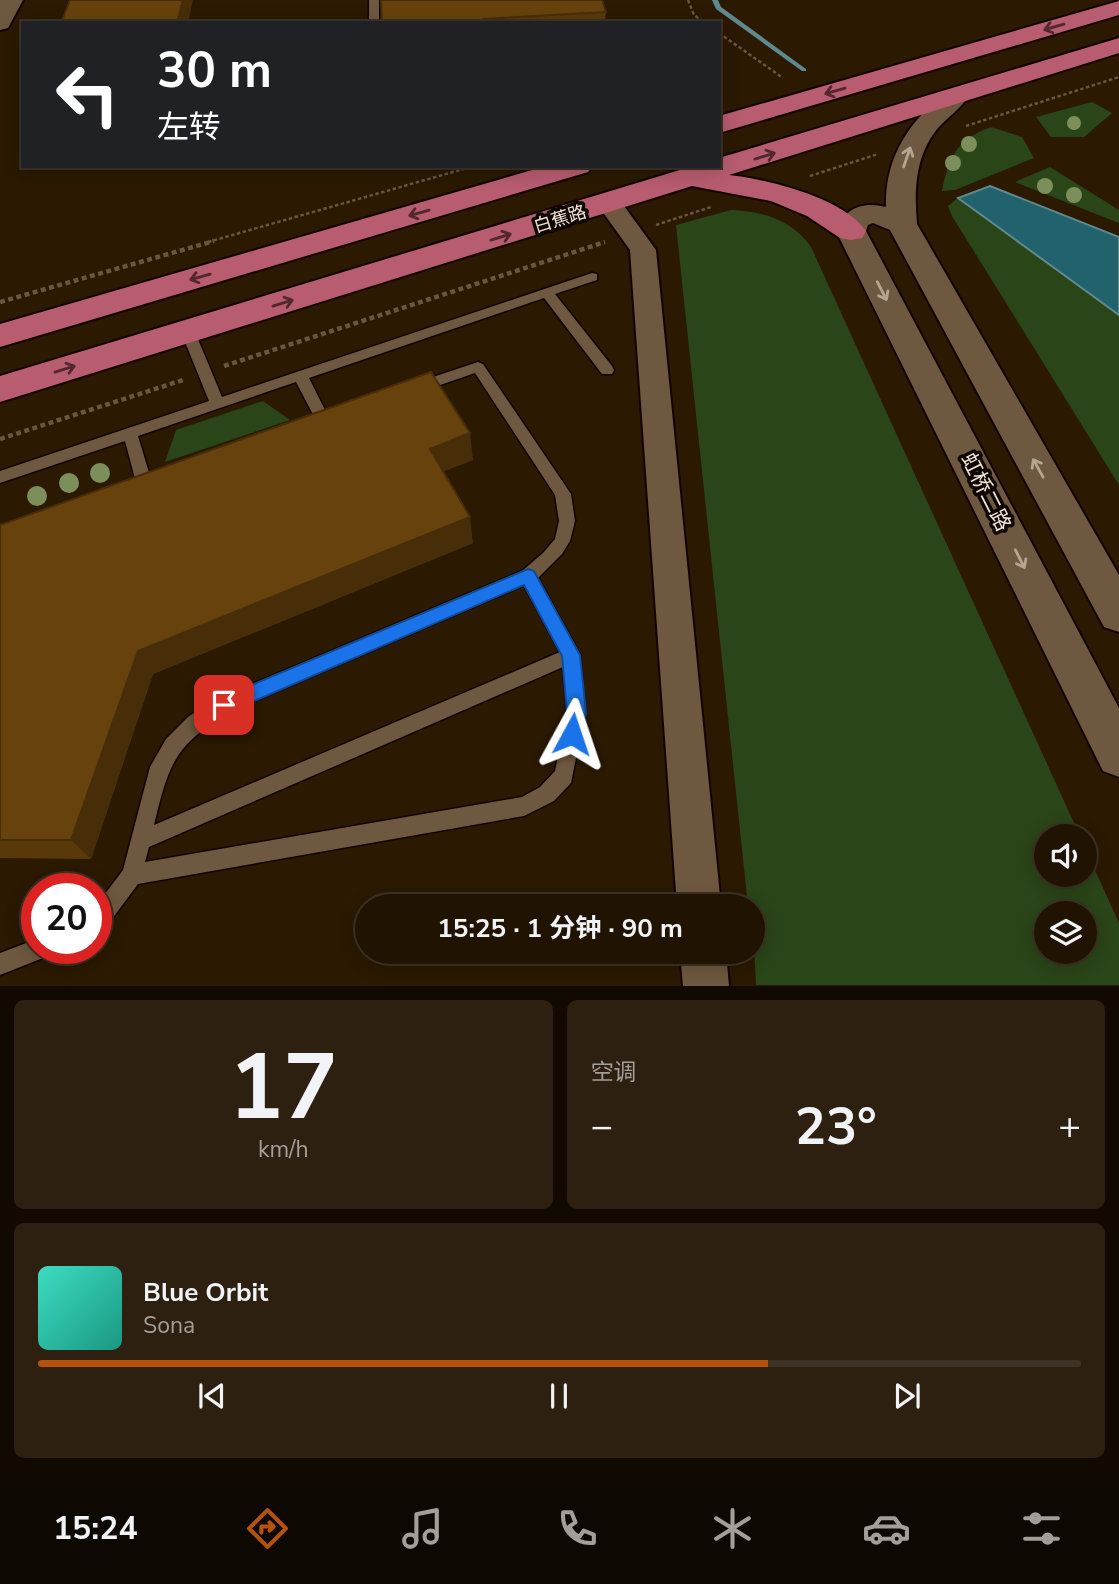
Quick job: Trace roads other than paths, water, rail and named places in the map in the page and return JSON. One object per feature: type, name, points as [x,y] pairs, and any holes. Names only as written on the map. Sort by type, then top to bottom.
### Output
[{"type":"main road","points":[[721,124],[1119,8]]},
{"type":"main road","name":"白蕉路","points":[[0,389],[1119,46]]},
{"type":"main road","points":[[0,336],[532,172],[563,168]]},
{"type":"main road","points":[[687,180],[766,190],[818,209],[851,231]]},
{"type":"street","points":[[0,23],[11,0]]},
{"type":"street","points":[[956,96],[929,121],[912,143],[900,185],[902,224],[1119,614]]},
{"type":"street","points":[[610,204],[643,250],[698,894]]},
{"type":"street","points":[[851,231],[855,220],[869,214],[888,216],[902,224]]},
{"type":"street","name":"虹桥二路","points":[[851,231],[1119,755]]},
{"type":"street","points":[[704,964],[706,985]]},
{"type":"lane","points":[[373,0],[374,21]]},
{"type":"lane","points":[[0,477],[592,277]]},
{"type":"lane","points":[[545,292],[607,370]]},
{"type":"lane","points":[[188,332],[217,403]]},
{"type":"lane","points":[[112,902],[132,875],[158,774],[173,745],[196,722],[224,705],[528,576],[548,560],[564,540],[568,516],[563,494],[478,367],[401,394]]},
{"type":"lane","points":[[300,375],[324,422]]},
{"type":"lane","points":[[130,433],[145,486]]},
{"type":"lane","points":[[132,875],[524,806],[547,794],[564,776],[576,713],[571,655],[528,576]]},
{"type":"lane","points":[[140,841],[571,655]]},
{"type":"lane","points":[[0,964],[21,956]]},
{"type":"water","points":[[990,186],[1119,237],[1119,315],[958,198]]},
{"type":"waterway","points":[[715,0],[718,8],[804,70]]}]
